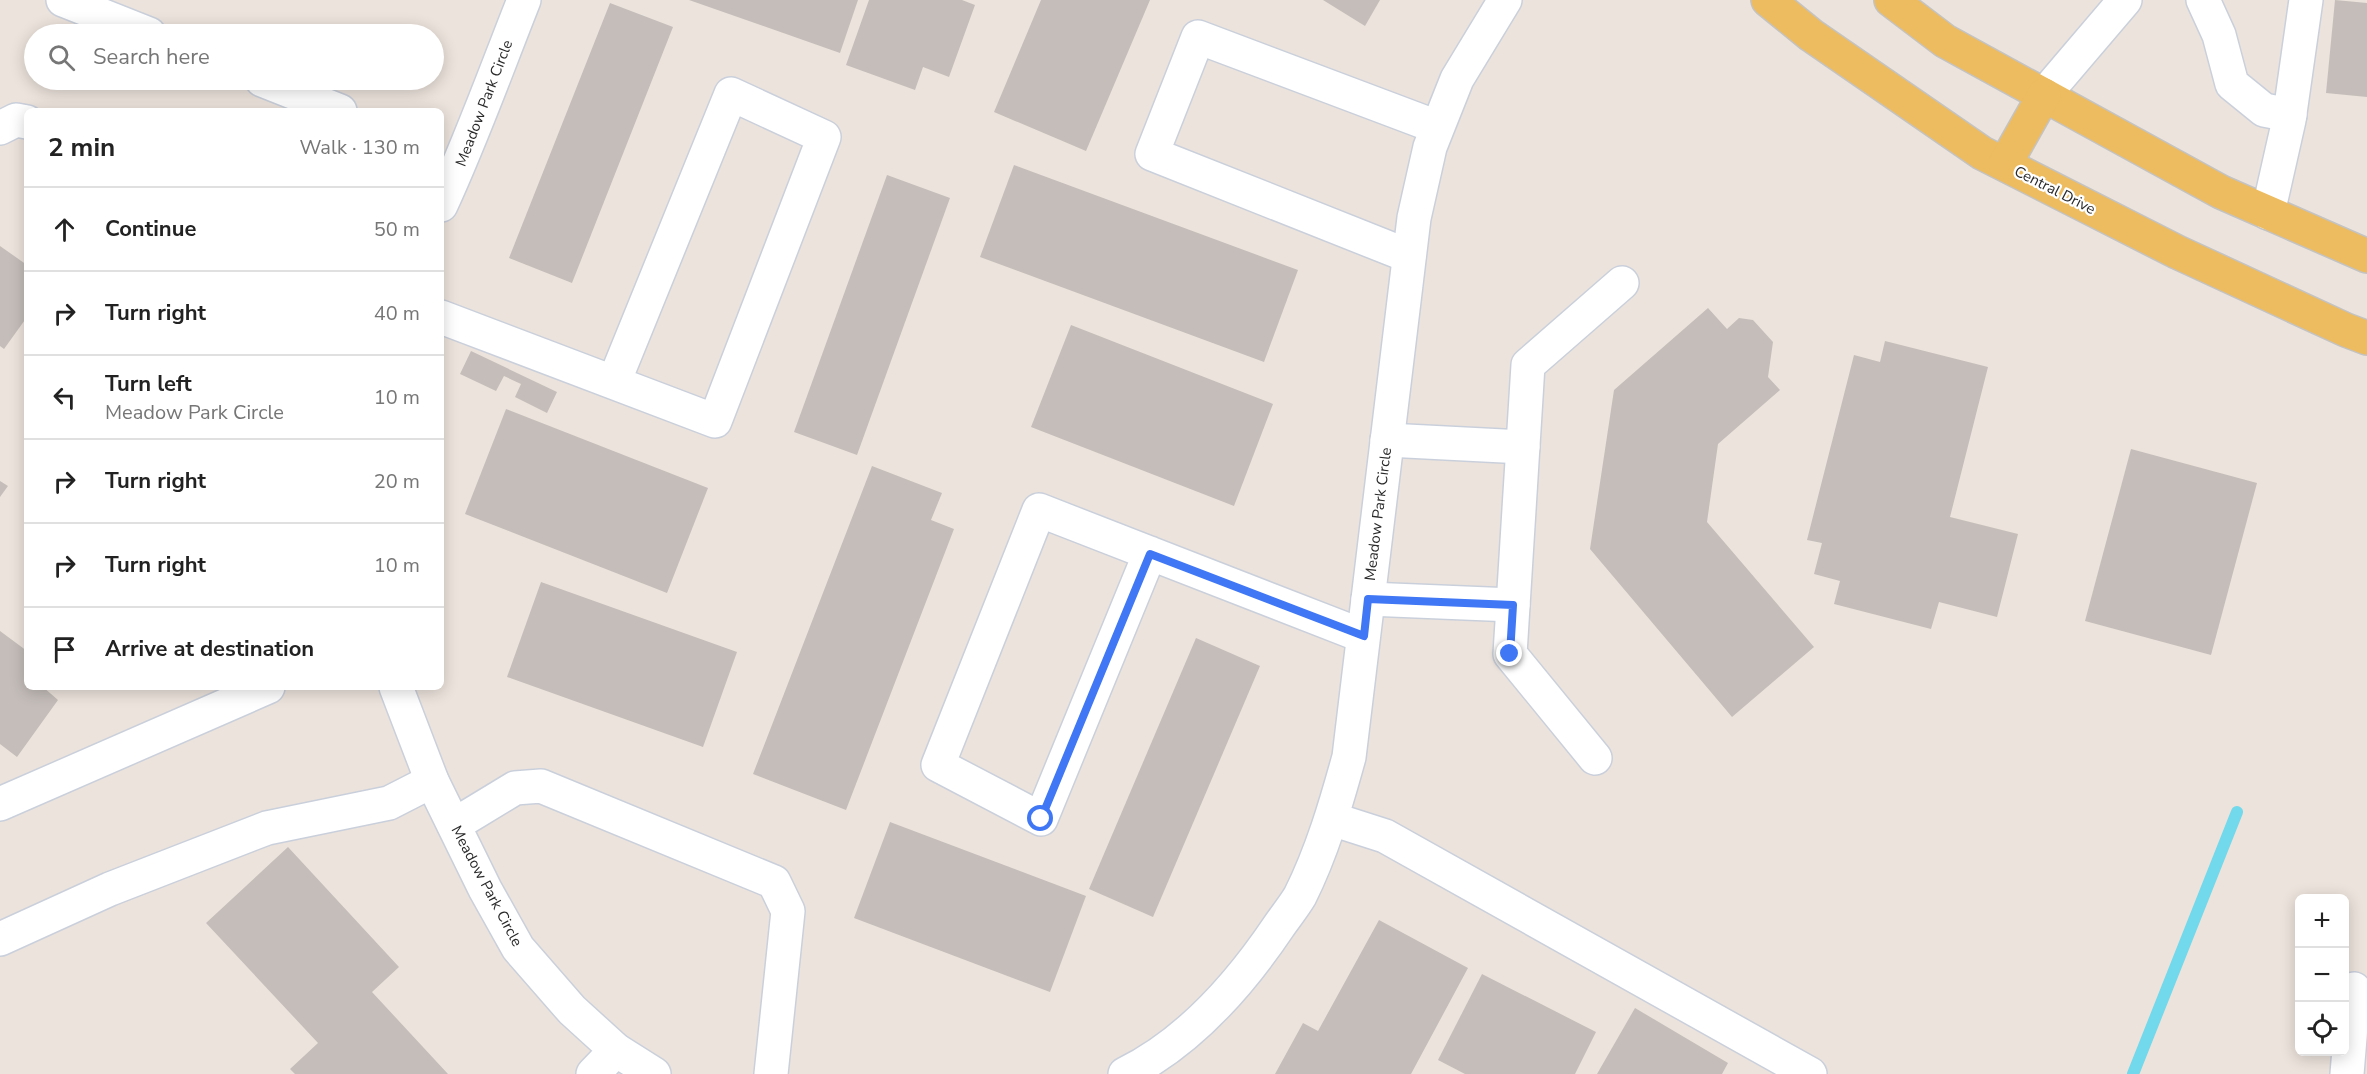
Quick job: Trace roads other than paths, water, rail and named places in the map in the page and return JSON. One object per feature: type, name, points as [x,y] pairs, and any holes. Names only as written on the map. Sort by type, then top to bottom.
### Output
[{"type":"main road","name":"Central Drive","points":[[1768,0],[1811,35],[1982,153],[2177,252],[2367,338]]},
{"type":"main road","points":[[1891,0],[1945,41],[2221,192],[2367,256]]},
{"type":"main road","points":[[2005,164],[2044,95]]},
{"type":"street","points":[[63,0],[124,24]]},
{"type":"street","name":"Meadow Park Circle","points":[[444,191],[452,155],[483,102],[524,0]]},
{"type":"street","name":"Meadow Park Circle","points":[[1125,1074],[1141,1066],[1205,1017],[1260,954],[1299,896],[1332,819],[1349,757],[1414,218],[1430,147],[1457,79],[1505,0]]},
{"type":"street","points":[[2044,95],[2125,0]]},
{"type":"street","points":[[2203,0],[2219,35],[2232,84],[2264,110],[2290,115]]},
{"type":"street","points":[[2268,213],[2290,115],[2306,0]]},
{"type":"street","points":[[1409,256],[1152,154],[1198,37],[1437,127]]},
{"type":"street","points":[[287,90],[332,108]]},
{"type":"street","points":[[444,318],[715,421],[824,137],[731,94],[614,382]]},
{"type":"street","points":[[0,128],[16,120],[24,121]]},
{"type":"street","points":[[1595,758],[1510,654],[1528,365],[1622,283]]},
{"type":"street","points":[[1387,440],[1523,447]]},
{"type":"street","points":[[1150,554],[1041,819],[938,765],[1039,510],[1364,636]]},
{"type":"street","points":[[1368,599],[1513,605]]},
{"type":"street","points":[[0,804],[261,690]]},
{"type":"street","name":"Meadow Park Circle","points":[[397,690],[432,781],[485,889],[518,948],[572,1010],[616,1050],[654,1074]]},
{"type":"street","points":[[0,939],[110,888],[267,828],[389,803],[432,781]]},
{"type":"street","points":[[454,825],[515,788],[540,786],[774,882],[788,911],[771,1074]]},
{"type":"street","points":[[1332,819],[1385,836],[1810,1074]]},
{"type":"street","points":[[2347,1074],[2354,988]]},
{"type":"street","points":[[593,1074],[616,1050]]},
{"type":"waterway","points":[[2133,1074],[2237,812]]}]
